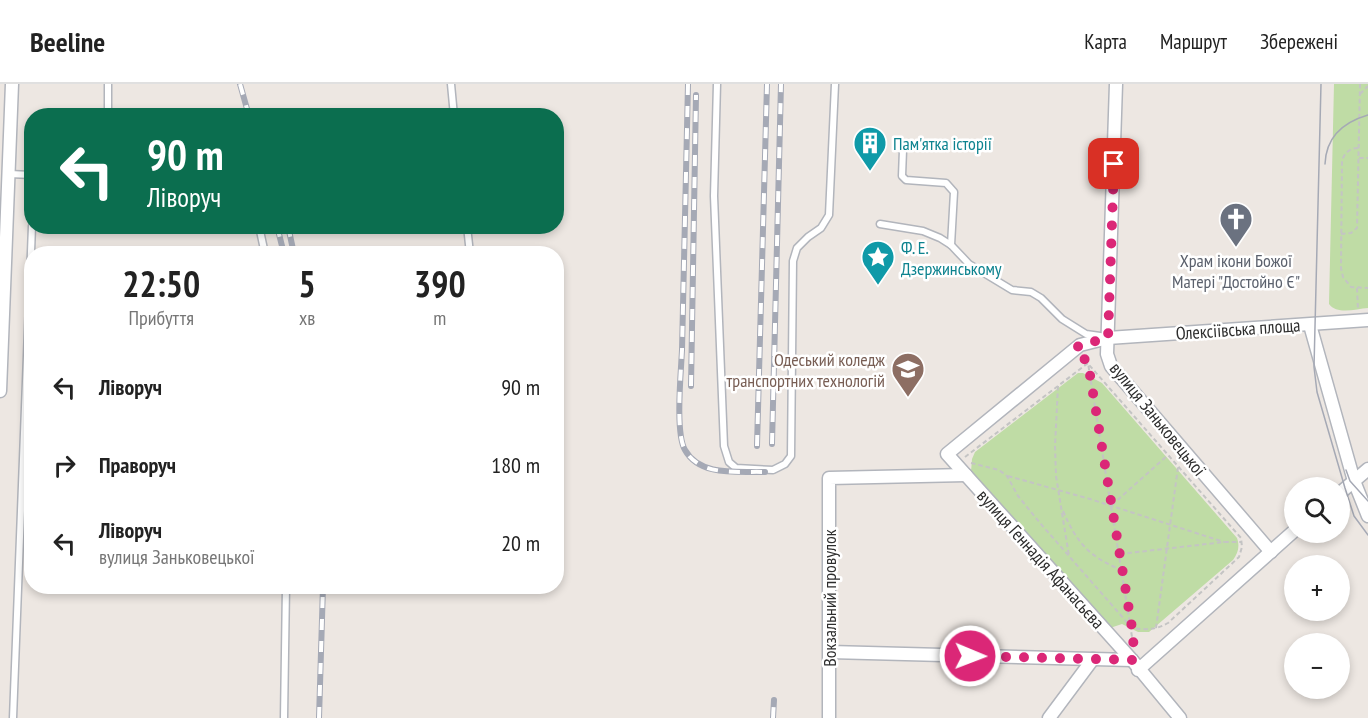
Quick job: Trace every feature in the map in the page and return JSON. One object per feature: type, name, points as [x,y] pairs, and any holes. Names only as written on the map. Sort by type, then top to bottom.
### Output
[{"type":"street","points":[[0,390],[12,84]]},
{"type":"street","name":"вулиця Заньковецької","points":[[1116,84],[1107,354],[1111,366],[1271,552]]},
{"type":"street","name":"Олексіївська площа","points":[[1075,349],[1080,345],[1108,338],[1363,320]]},
{"type":"street","points":[[1310,325],[1354,481],[1368,516]]},
{"type":"street","name":"вулиця Геннадія Афанасьєва","points":[[1075,349],[947,454],[1135,665],[1173,715]]},
{"type":"street","points":[[1350,484],[1368,469]]},
{"type":"street","name":"Вокзальний провулок","points":[[828,718],[829,478],[966,475]]},
{"type":"street","points":[[830,652],[1093,659],[1135,665],[1284,540]]},
{"type":"street","points":[[1050,718],[1093,659]]},
{"type":"lane","points":[[108,84],[108,108]]},
{"type":"lane","points":[[452,84],[454,108]]},
{"type":"lane","points":[[717,84],[714,196],[724,446],[729,462],[736,468],[773,470],[785,464],[791,456],[793,261],[797,248],[821,228],[829,215],[835,84]]},
{"type":"lane","points":[[903,150],[902,176],[906,180],[946,183],[951,186],[954,192],[951,245]]},
{"type":"lane","points":[[9,174],[24,175]]},
{"type":"lane","points":[[879,224],[923,231],[951,245],[969,264],[1012,290],[1031,292],[1041,298],[1062,319],[1086,334],[1108,338]]},
{"type":"lane","points":[[13,718],[24,433]]},
{"type":"lane","points":[[284,718],[286,594]]},
{"type":"path","points":[[1341,234],[1351,234],[1357,228],[1360,84]]},
{"type":"path","points":[[1359,94],[1368,86]]},
{"type":"path","points":[[1358,148],[1346,153],[1342,161],[1340,255],[1343,277],[1352,287],[1368,288]]},
{"type":"path","points":[[1358,158],[1368,158]]},
{"type":"path","points":[[1357,288],[1363,320]]},
{"type":"path","points":[[1007,476],[1018,496],[1132,628],[1156,629],[1168,622],[1239,557],[1241,538],[1075,349]]},
{"type":"path","points":[[1088,363],[961,460],[1224,542]]},
{"type":"path","points":[[1088,363],[1132,628],[1135,665]]},
{"type":"path","points":[[1058,386],[1055,446],[1058,490],[1069,556]]},
{"type":"path","points":[[1112,506],[1168,455]]},
{"type":"path","points":[[1156,629],[1178,467]]},
{"type":"path","points":[[1061,506],[1082,546],[1095,557],[1122,570]]},
{"type":"path","points":[[1120,555],[1224,542],[1242,543]]},
{"type":"green space","points":[[1334,84],[1368,84],[1368,308],[1347,311],[1329,304]]},
{"type":"green space","points":[[1078,373],[1083,373],[1102,383],[1238,541],[1238,550],[1233,560],[1149,632],[1138,632],[1122,624],[1110,628],[971,472],[975,452]]},
{"type":"tram line","points":[[1321,84],[1314,367],[1317,392],[1345,488],[1354,516],[1368,535]]},
{"type":"tram line","points":[[1325,164],[1329,146],[1338,132],[1351,122],[1368,115]]},
{"type":"tram line","points":[[1346,470],[1350,481],[1368,501]]},
{"type":"railway","points":[[240,84],[247,108]]},
{"type":"railway","points":[[688,84],[679,402],[682,442],[692,459],[710,469],[765,472]]},
{"type":"railway","points":[[757,446],[767,84]]},
{"type":"railway","points":[[772,444],[781,84]]},
{"type":"railway","points":[[691,386],[696,95]]},
{"type":"railway","points":[[279,234],[282,246]]},
{"type":"railway","points":[[290,234],[292,246]]},
{"type":"railway","points":[[319,718],[323,594]]},
{"type":"railway","points":[[773,718],[774,700]]},
{"type":"place","name":"Пам'ятка історії","points":[[870,172]]},
{"type":"place","name":"Храм ікони Божої Матері \"Достойно Є\"","points":[[1236,248]]},
{"type":"place","name":"Ф. Е. Дзержинському","points":[[878,286]]},
{"type":"place","name":"Одеський коледж транспортних технологій","points":[[908,398]]},
{"type":"route","points":[[970,656],[1132,660],[1134,650],[1132,628],[1088,363],[1075,349],[1080,345],[1108,338],[1114,164]]}]
